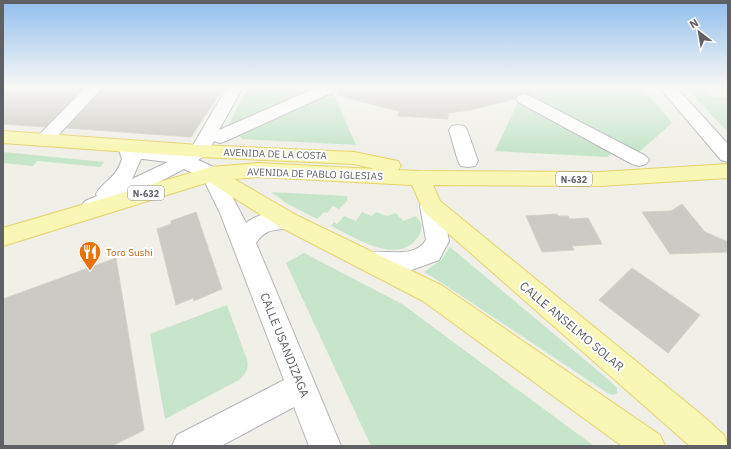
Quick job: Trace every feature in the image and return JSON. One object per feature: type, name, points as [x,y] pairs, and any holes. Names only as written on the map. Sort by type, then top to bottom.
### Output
[{"type":"main road","points":[[3,137],[126,147]]},
{"type":"main road","name":"AVENIDA DE LA COSTA","points":[[192,156],[354,158],[387,164],[420,178]]},
{"type":"main road","name":"AVENIDA DE PABLO IGLESIAS","points":[[3,237],[211,174],[258,170],[420,178]]},
{"type":"main road","name":"N-632","points":[[420,178],[600,179],[728,171]]},
{"type":"main road","points":[[211,174],[288,222],[432,293],[649,446]]},
{"type":"main road","points":[[420,178],[430,206]]},
{"type":"main road","name":"CALLE ANSELMO SOLAR","points":[[430,206],[713,446]]},
{"type":"street","points":[[44,140],[75,108]]},
{"type":"street","points":[[80,213],[192,156],[222,108]]},
{"type":"street","points":[[220,137],[285,108]]},
{"type":"street","points":[[541,108],[639,160]]},
{"type":"street","points":[[686,108],[728,156]]},
{"type":"street","points":[[458,130],[468,161]]},
{"type":"street","points":[[126,147],[143,153],[192,156],[211,174]]},
{"type":"street","points":[[80,213],[110,191],[125,176],[132,159],[126,147]]},
{"type":"street","name":"CALLE USANDIZAGA","points":[[211,174],[231,213],[244,243],[325,446]]},
{"type":"street","points":[[369,261],[406,262],[431,253],[438,242],[430,206]]},
{"type":"street","points":[[244,243],[250,232],[260,224],[270,221],[288,222]]},
{"type":"street","points":[[188,446],[302,387]]},
{"type":"green space","points":[[237,108],[270,108],[228,126]]},
{"type":"green space","points":[[295,108],[340,108],[356,145],[242,139],[238,134]]},
{"type":"green space","points":[[515,108],[529,108],[612,153],[607,157],[495,151]]},
{"type":"green space","points":[[552,108],[659,108],[672,123],[638,153]]},
{"type":"green space","points":[[705,108],[728,108],[728,132]]},
{"type":"green space","points":[[3,152],[104,162],[100,167],[37,161],[33,166],[3,163]]},
{"type":"green space","points":[[271,192],[347,196],[347,201],[339,209],[333,206],[327,213],[324,212],[317,219],[286,203]]},
{"type":"green space","points":[[362,212],[372,216],[376,212],[387,216],[396,213],[403,221],[416,216],[421,223],[420,233],[415,241],[406,247],[396,250],[373,246],[331,226],[334,222],[337,224],[344,216],[356,221]]},
{"type":"green space","points":[[450,247],[610,381],[617,388],[617,393],[614,395],[609,394],[424,272],[441,260]]},
{"type":"green space","points":[[304,253],[402,304],[594,446],[371,446],[286,263]]},
{"type":"green space","points":[[227,305],[247,360],[248,366],[246,371],[239,380],[165,419],[150,334]]},
{"type":"building","points":[[3,108],[64,108],[45,127],[3,124]]},
{"type":"building","points":[[85,108],[210,108],[191,137],[67,128]]},
{"type":"building","points":[[387,108],[479,108],[448,113],[448,119],[398,116],[399,111]]},
{"type":"building","points":[[682,204],[705,232],[728,242],[728,252],[670,254],[642,212],[671,211]]},
{"type":"building","points":[[196,212],[222,289],[194,301],[193,298],[176,305],[157,229],[171,224],[171,221]]},
{"type":"building","points":[[557,214],[558,216],[568,216],[570,219],[588,218],[602,244],[572,246],[574,250],[542,252],[526,216]]},
{"type":"building","points":[[116,258],[144,430],[112,446],[3,446],[3,299]]},
{"type":"building","points":[[632,268],[700,315],[668,353],[599,300]]},
{"type":"place","name":"Toro Sushi","points":[[90,272]]}]
